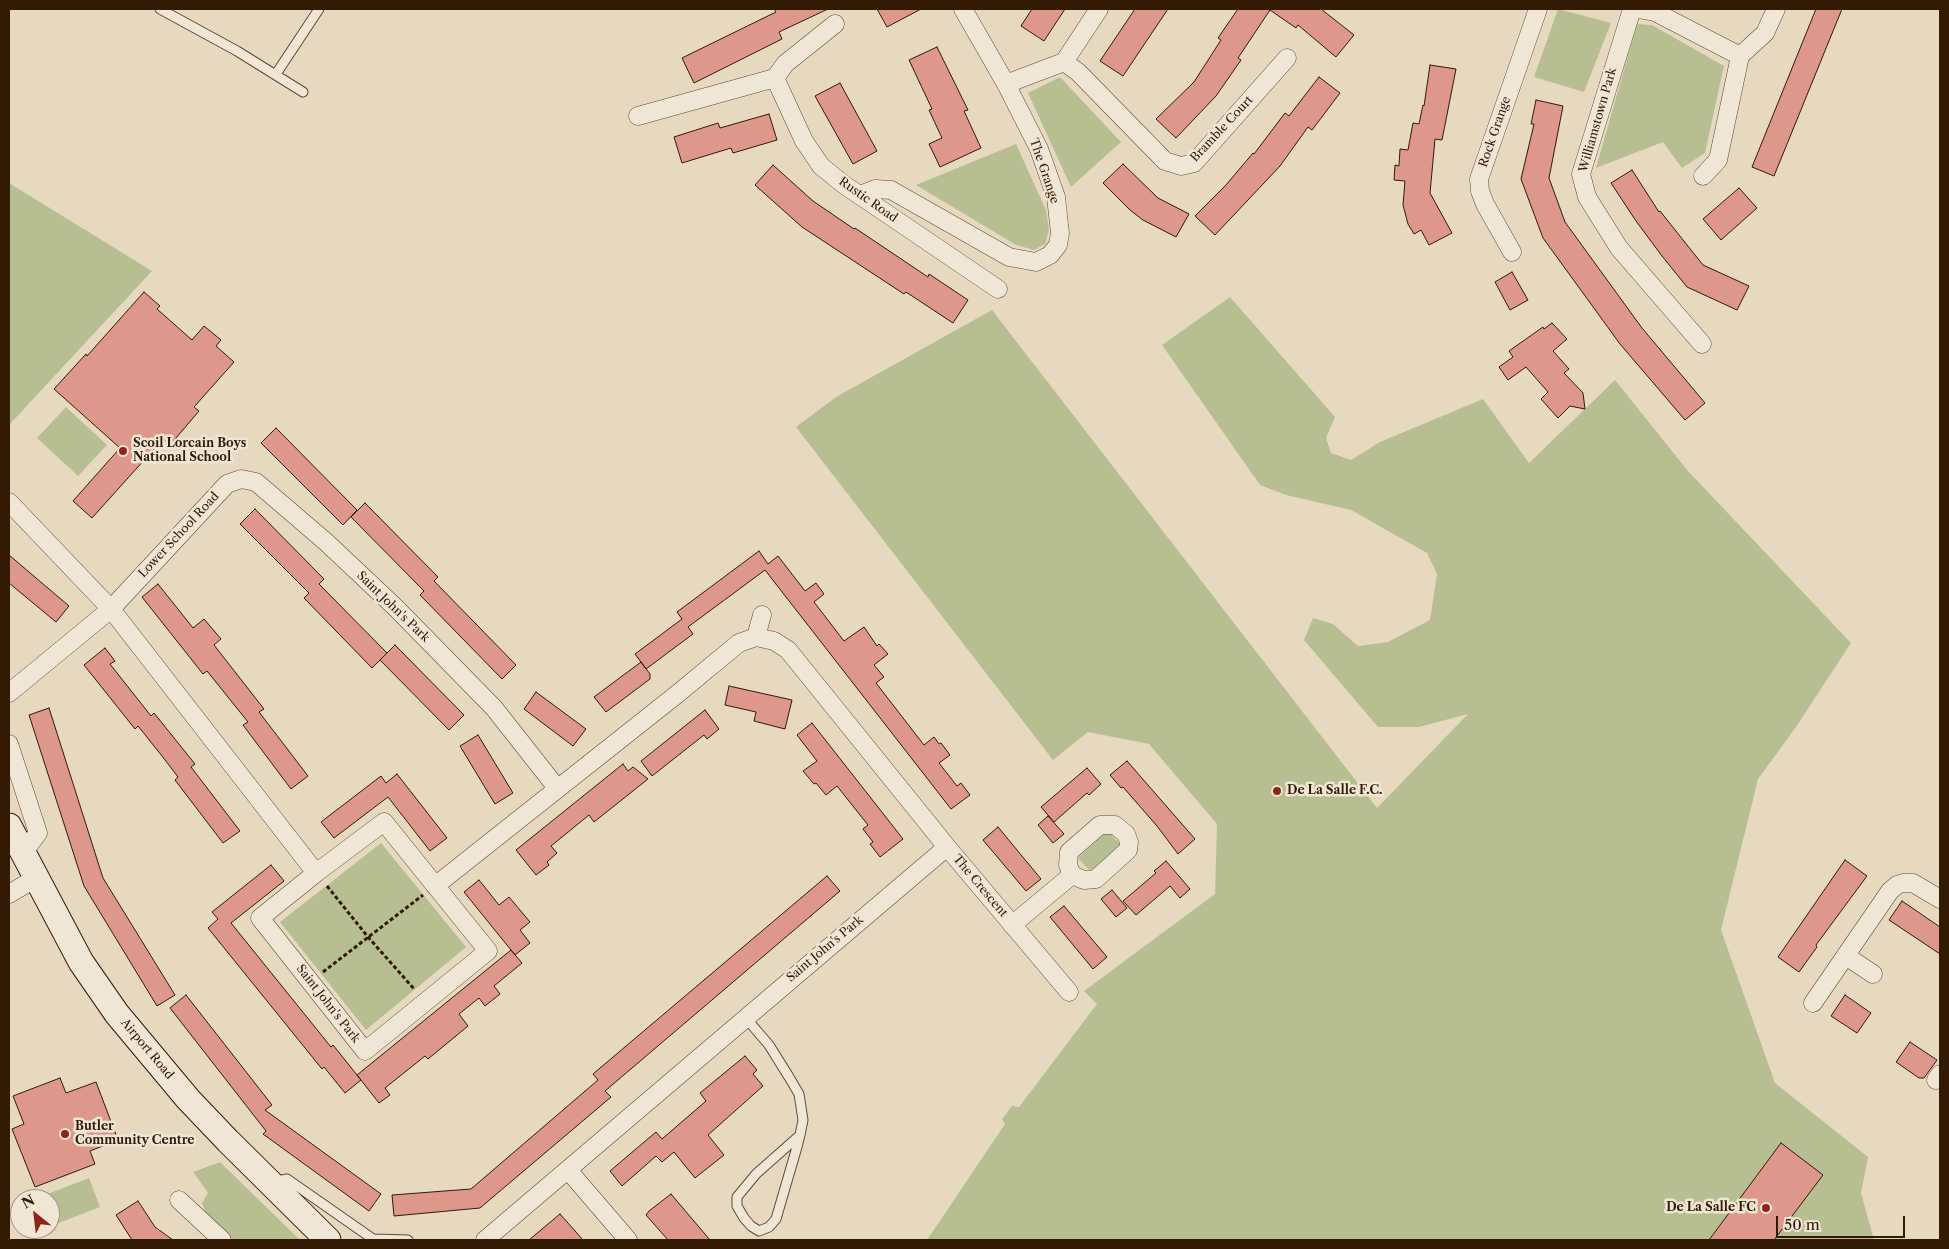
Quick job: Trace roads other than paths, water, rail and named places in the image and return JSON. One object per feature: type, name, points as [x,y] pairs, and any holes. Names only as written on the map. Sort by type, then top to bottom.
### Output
[{"type":"main road","name":"Airport Road","points":[[9,826],[81,962],[117,1014],[188,1099],[268,1183],[328,1240]]},
{"type":"street","name":"The Grange","points":[[860,196],[875,188],[891,190],[1009,257],[1036,262],[1050,255],[1058,245],[1060,233],[1056,197],[1039,149],[1006,84],[963,9]]},
{"type":"street","points":[[1006,84],[1064,62],[1099,9]]},
{"type":"street","name":"Rock Grange","points":[[1512,252],[1485,204],[1480,192],[1479,179],[1538,9]]},
{"type":"street","name":"Williamstown Park","points":[[1632,9],[1581,174],[1587,197],[1619,248],[1702,344]]},
{"type":"street","points":[[1638,9],[1655,12],[1740,56]]},
{"type":"street","points":[[1703,176],[1718,160],[1740,56],[1765,33],[1776,9]]},
{"type":"street","points":[[638,116],[775,78],[785,64],[835,24]]},
{"type":"street","name":"Bramble Court","points":[[1064,62],[1078,72],[1165,160],[1181,166],[1194,163],[1286,58]]},
{"type":"street","name":"Rustic Road","points":[[775,78],[804,141],[821,166],[860,196],[998,289]]},
{"type":"street","name":"Lower School Road","points":[[9,693],[111,609],[227,484],[240,479],[256,482]]},
{"type":"street","name":"Saint John's Park","points":[[256,482],[326,542],[396,608],[494,708],[557,788]]},
{"type":"street","points":[[9,502],[111,609],[316,872]]},
{"type":"street","points":[[756,637],[762,615]]},
{"type":"street","points":[[435,886],[739,643],[756,637],[774,640],[788,650],[947,846]]},
{"type":"street","points":[[9,744],[38,833],[23,853]]},
{"type":"street","name":"Saint John's Park","points":[[384,822],[488,951],[365,1051],[260,918],[316,872],[384,822]]},
{"type":"street","name":"Saint John's Park","points":[[485,1240],[947,846]]},
{"type":"street","name":"The Crescent","points":[[947,846],[1069,992]]},
{"type":"street","name":"The Crescent","points":[[1012,925],[1072,875]]},
{"type":"street","points":[[9,894],[36,878]]},
{"type":"street","points":[[1813,1003],[1890,891],[1897,885],[1913,883],[1940,899]]},
{"type":"street","points":[[1846,956],[1873,974]]},
{"type":"street","points":[[568,1170],[628,1240]]},
{"type":"street","points":[[179,1200],[222,1240]]},
{"type":"lane","points":[[160,9],[276,74],[303,92]]},
{"type":"lane","points":[[276,74],[319,9]]},
{"type":"lane","points":[[745,1017],[769,1045],[798,1094],[803,1120],[800,1135],[776,1219],[769,1227],[759,1230],[751,1226],[744,1218],[737,1206],[737,1197],[756,1174],[800,1135]]},
{"type":"lane","points":[[268,1183],[287,1179],[373,1239],[408,1240]]},
{"type":"place","name":"Scoil Lorcain Boys National School","points":[[123,451]]},
{"type":"place","name":"De La Salle F.C.","points":[[1277,791]]},
{"type":"place","name":"Butler Community Centre","points":[[65,1134]]},
{"type":"place","name":"De La Salle FC","points":[[1766,1208]]}]
